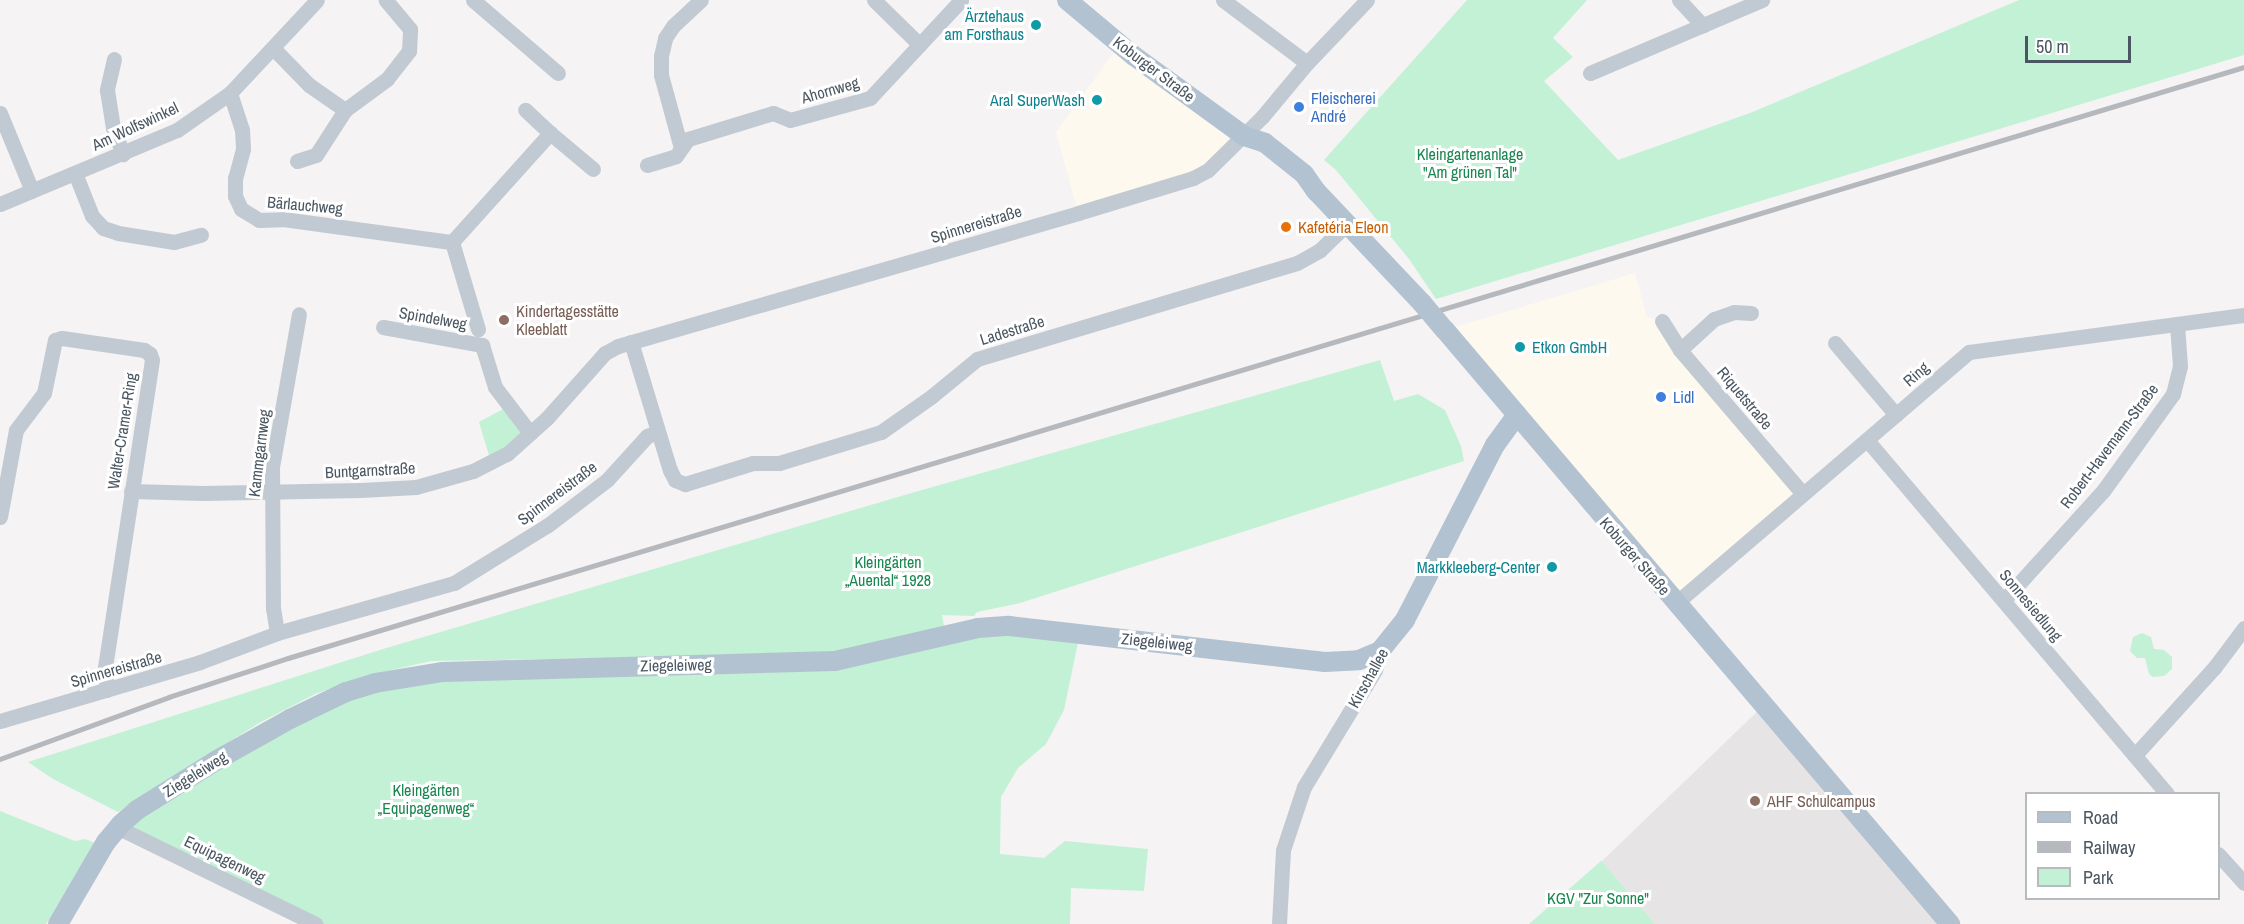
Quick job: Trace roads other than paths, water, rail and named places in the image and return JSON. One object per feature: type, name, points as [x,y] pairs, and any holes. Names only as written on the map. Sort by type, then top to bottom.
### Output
[{"type":"main road","name":"Koburger Straße","points":[[1067,0],[1134,56],[1244,136],[1274,167],[1300,186],[1316,191],[1348,223],[1422,303],[1950,924]]},
{"type":"main road","name":"Kirschallee","points":[[1380,651],[1415,603],[1495,446],[1517,415]]},
{"type":"main road","name":"Ziegeleiweg","points":[[58,924],[106,842],[137,810],[217,760],[318,705],[375,683],[443,672],[835,661],[968,630],[1009,626],[1325,662],[1359,660],[1380,651]]},
{"type":"street","name":"Am Wolfswinkel","points":[[0,204],[177,130],[230,93],[317,0]]},
{"type":"street","points":[[297,161],[316,155],[345,111],[387,79],[409,51],[410,30],[386,0]]},
{"type":"street","points":[[473,0],[558,73]]},
{"type":"street","points":[[681,148],[661,75],[661,56],[665,38],[673,26],[701,0]]},
{"type":"street","points":[[873,0],[920,45]]},
{"type":"street","name":"Ahornweg","points":[[647,165],[676,156],[688,138],[773,113],[790,120],[870,98],[961,0]]},
{"type":"street","points":[[1223,0],[1307,63]]},
{"type":"street","name":"Spinnereistraße","points":[[631,342],[784,296],[885,270],[1193,178],[1222,159],[1366,0]]},
{"type":"street","points":[[1679,0],[1703,26]]},
{"type":"street","points":[[1590,73],[1762,0]]},
{"type":"street","points":[[273,48],[309,86],[345,111]]},
{"type":"street","points":[[114,59],[107,90],[113,128],[123,154]]},
{"type":"street","name":"Bärlauchweg","points":[[230,93],[243,129],[243,149],[235,178],[235,196],[242,209],[259,220],[283,219],[452,242]]},
{"type":"street","points":[[525,110],[593,169]]},
{"type":"street","points":[[0,113],[32,191]]},
{"type":"street","points":[[478,329],[452,242],[550,133]]},
{"type":"street","points":[[75,173],[92,216],[103,228],[118,233],[174,242],[201,235]]},
{"type":"street","name":"Ladestraße","points":[[657,432],[675,480],[685,484],[753,463],[779,463],[882,432],[932,396],[977,359],[1297,263],[1320,250],[1348,223]]},
{"type":"street","points":[[1680,350],[1714,319],[1734,312],[1751,313]]},
{"type":"street","name":"Kammgarnweg","points":[[278,633],[273,609],[270,490],[276,437],[299,315]]},
{"type":"street","name":"Ring","points":[[1676,603],[1969,352],[2244,315]]},
{"type":"street","name":"Riquetstraße","points":[[1662,321],[1680,350],[1803,494]]},
{"type":"street","name":"Robert-Havemann-Straße","points":[[2004,600],[2103,491],[2173,394],[2180,366],[2177,324]]},
{"type":"street","name":"Spindelweg","points":[[383,327],[482,345],[495,387],[530,434]]},
{"type":"street","name":"Walter-Cramer-Ring","points":[[0,517],[16,430],[44,393],[51,347],[55,340],[62,338],[144,350],[150,354],[152,360],[105,668],[107,690]]},
{"type":"street","points":[[631,342],[657,432]]},
{"type":"street","name":"Buntgarnstraße","points":[[131,491],[203,493],[416,487],[473,471],[507,454],[547,418],[605,353],[631,342]]},
{"type":"street","points":[[1835,343],[1896,415]]},
{"type":"street","name":"Spinnereistraße","points":[[0,721],[200,662],[278,633],[454,584],[548,525],[607,480],[647,436],[657,432]]},
{"type":"street","name":"Sonnesiedlung","points":[[1867,440],[2165,792]]},
{"type":"street","points":[[2135,755],[2207,676],[2244,628]]},
{"type":"street","name":"Kirschallee","points":[[1279,924],[1283,850],[1304,787],[1375,670],[1380,651]]},
{"type":"street","name":"Equipagenweg","points":[[121,824],[125,831],[316,924]]},
{"type":"street","points":[[2220,856],[2244,883]]},
{"type":"railway","points":[[0,759],[169,697],[288,658],[2244,67]]},
{"type":"place","name":"Ärztehaus am Forsthaus","points":[[1036,25]]},
{"type":"place","name":"Aral SuperWash","points":[[1097,100]]},
{"type":"place","name":"Fleischerei André","points":[[1299,107]]},
{"type":"place","name":"Kafetéria Eleon","points":[[1286,227]]},
{"type":"place","name":"Kindertagesstätte Kleeblatt","points":[[504,320]]},
{"type":"place","name":"Etkon GmbH","points":[[1520,347]]},
{"type":"place","name":"Lidl","points":[[1661,397]]},
{"type":"place","name":"Markkleeberg-Center","points":[[1552,567]]},
{"type":"place","name":"AHF Schulcampus","points":[[1755,801]]},
{"type":"park label","name":"Kleingartenanlage \"Am grünen Tal\"","points":[[1470,163]]},
{"type":"park label","name":"Kleingärten „Auental“ 1928","points":[[888,571]]},
{"type":"park label","name":"Kleingärten „Equipagenweg“","points":[[426,799]]},
{"type":"park label","name":"KGV \"Zur Sonne\"","points":[[1598,898]]}]
